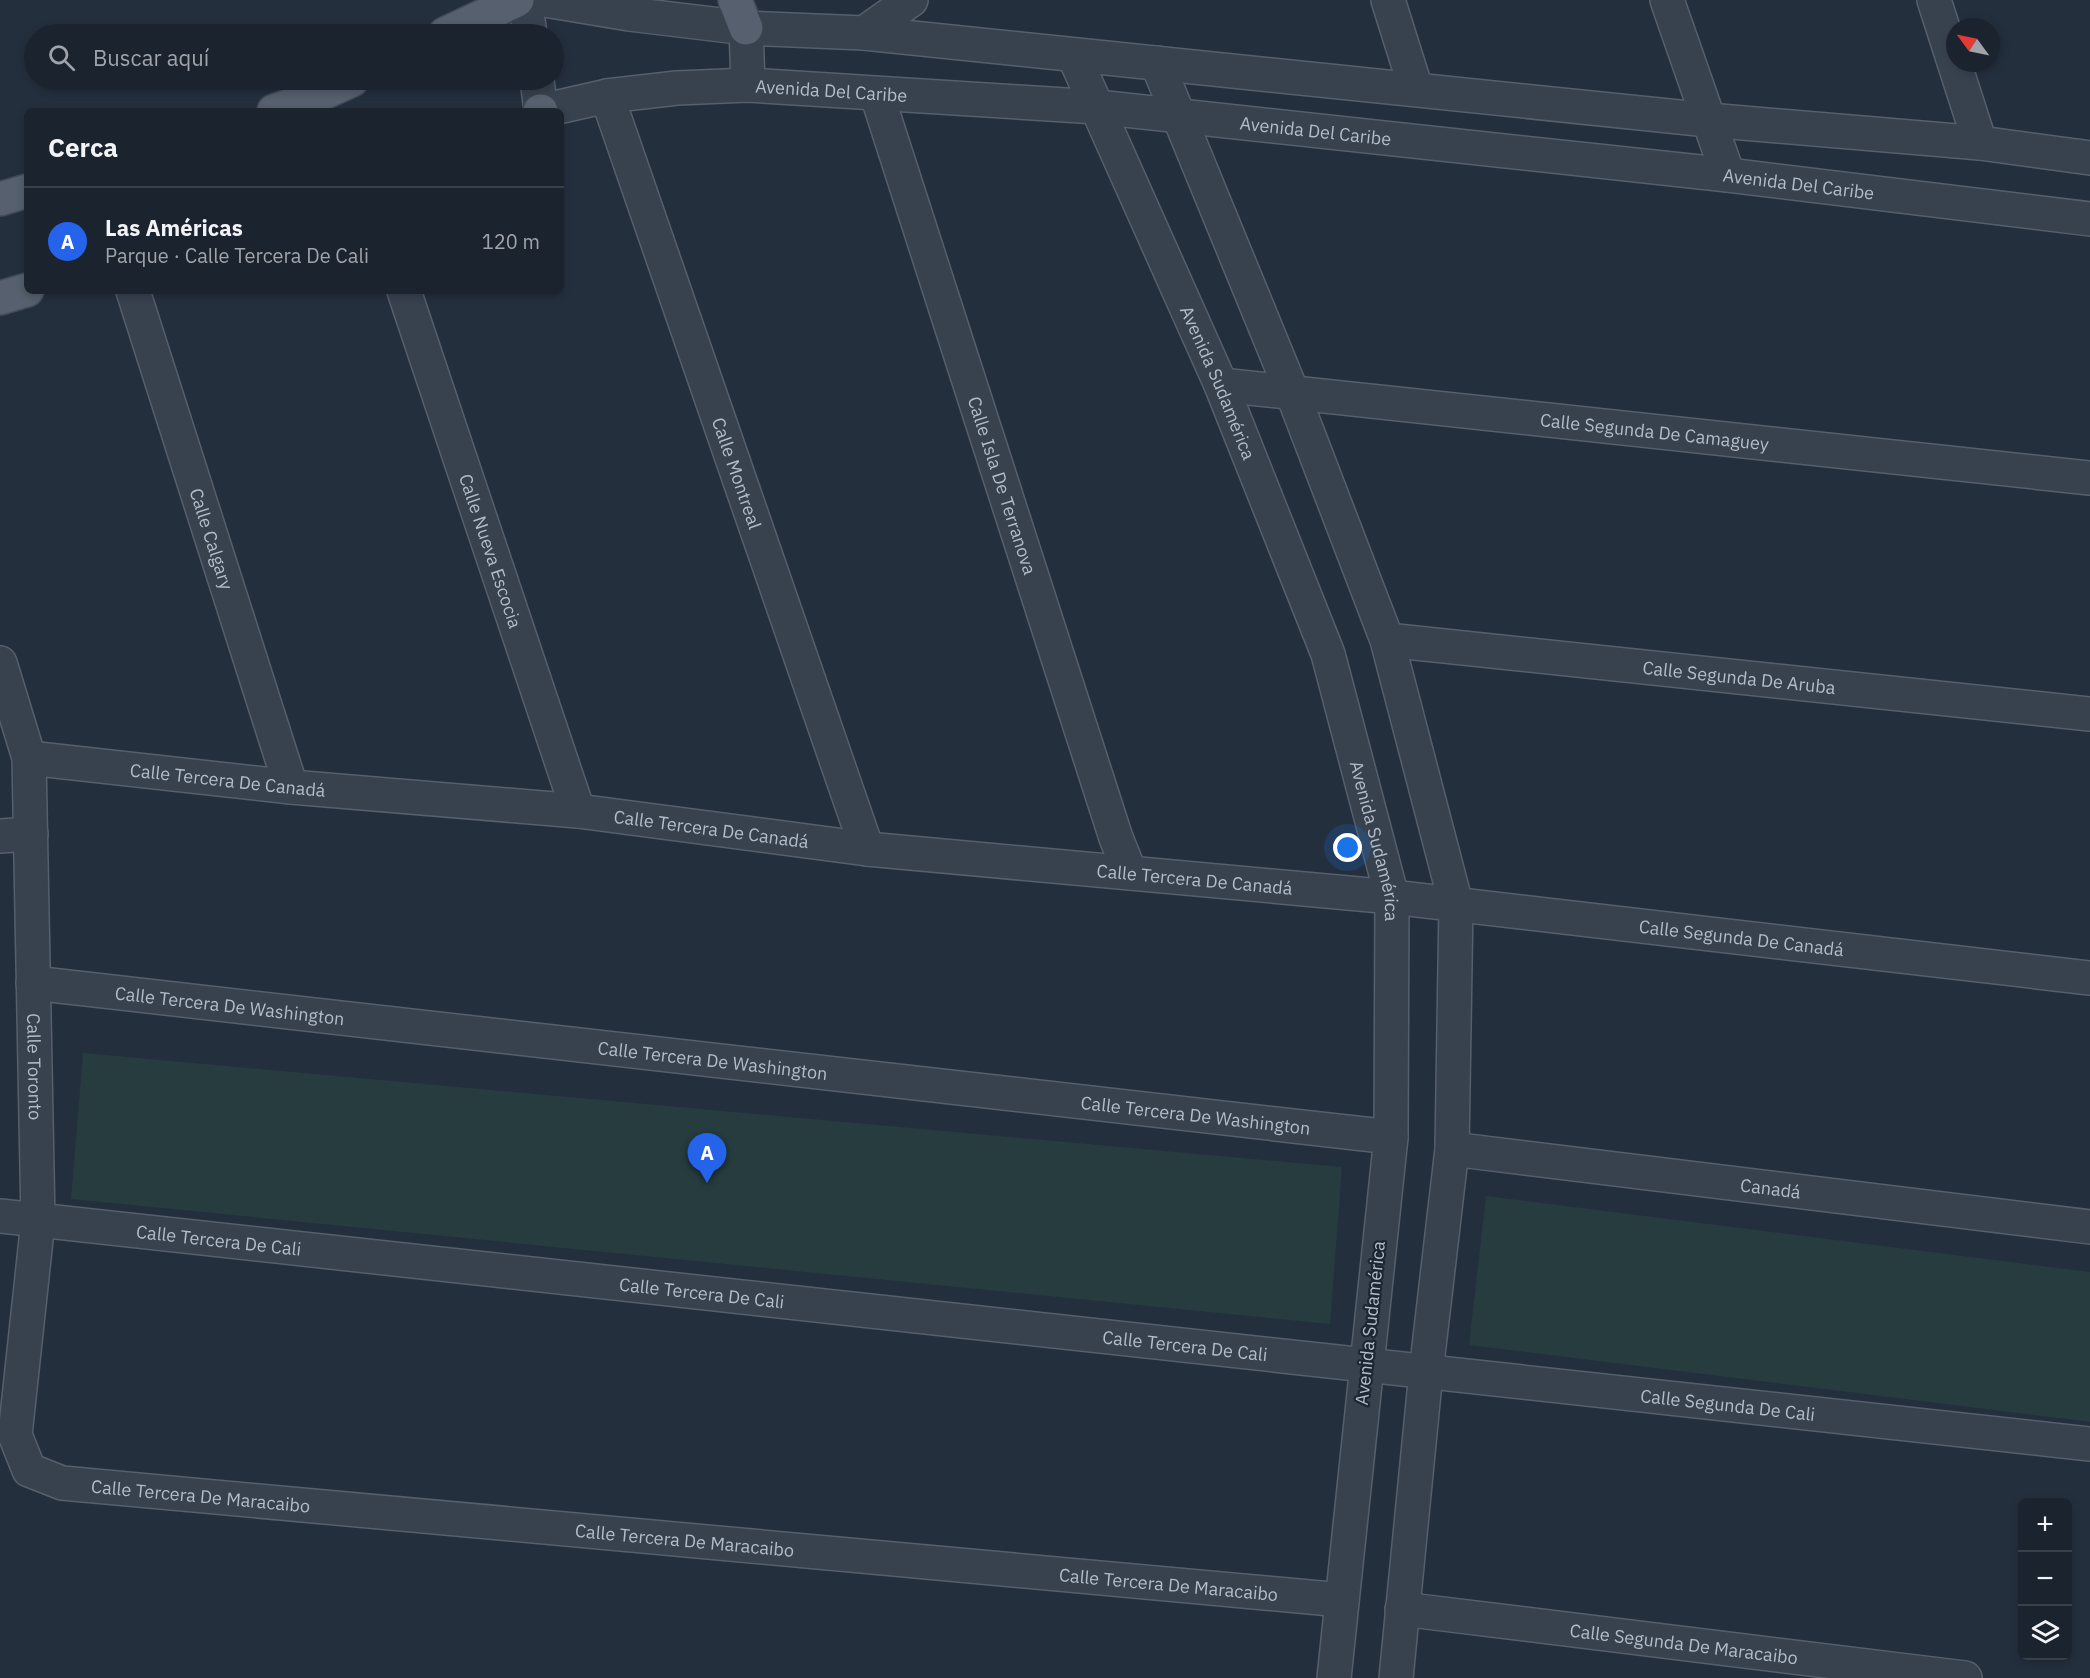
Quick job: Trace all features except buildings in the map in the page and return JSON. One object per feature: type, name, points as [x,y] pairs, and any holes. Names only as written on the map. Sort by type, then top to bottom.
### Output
[{"type":"main road","points":[[466,24],[517,0]]},
{"type":"main road","points":[[283,108],[330,90]]},
{"type":"main road","points":[[0,199],[24,192]]},
{"type":"main road","points":[[0,298],[24,292]]},
{"type":"street","points":[[525,0],[529,24]]},
{"type":"street","points":[[545,0],[629,14],[740,14],[864,33],[1074,56],[1708,120],[1980,143],[2090,158]]},
{"type":"street","points":[[864,33],[911,0]]},
{"type":"street","points":[[1388,0],[1416,89]]},
{"type":"street","points":[[1667,0],[1728,175]]},
{"type":"street","points":[[1934,0],[1980,143]]},
{"type":"street","points":[[740,14],[748,86]]},
{"type":"street","name":"Avenida Sudamérica","points":[[1074,56],[1221,385],[1328,654],[1392,897],[1391,1137],[1365,1364],[1334,1678]]},
{"type":"street","points":[[1157,63],[1292,392],[1387,640],[1456,904],[1452,1149],[1426,1372],[1396,1678]]},
{"type":"street","name":"Avenida Del Caribe","points":[[554,108],[607,96],[677,88],[748,86],[1097,107],[1728,175],[2090,219]]},
{"type":"street","points":[[538,90],[541,108]]},
{"type":"street","name":"Calle Isla De Terranova","points":[[877,95],[1116,838],[1130,873]]},
{"type":"street","name":"Calle Montreal","points":[[607,96],[867,849]]},
{"type":"street","name":"Calle Calgary","points":[[134,294],[291,787]]},
{"type":"street","name":"Calle Nueva Escocia","points":[[405,294],[578,811]]},
{"type":"street","name":"Calle Segunda De Camaguey","points":[[1221,385],[2090,477]]},
{"type":"street","name":"Calle Segunda De Aruba","points":[[1387,640],[2090,714]]},
{"type":"street","name":"Calle Toronto","points":[[0,663],[29,758],[15,835],[33,983],[38,1221],[15,1435],[29,1470]]},
{"type":"street","name":"Calle Tercera De Canadá","points":[[29,758],[291,787],[578,811],[867,849],[1392,897]]},
{"type":"street","name":"Calle Segunda De Canadá","points":[[1392,897],[2090,978]]},
{"type":"street","name":"Calle Tercera De Washington","points":[[33,983],[1391,1137]]},
{"type":"street","name":"Canadá","points":[[1452,1149],[2090,1227]]},
{"type":"street","name":"Calle Tercera De Cali","points":[[0,1216],[1365,1364]]},
{"type":"street","name":"Calle Segunda De Cali","points":[[1365,1364],[2090,1444]]},
{"type":"street","name":"Calle Tercera De Maracaibo","points":[[29,1470],[62,1483],[1342,1600]]},
{"type":"street","name":"Calle Segunda De Maracaibo","points":[[1402,1609],[1965,1678]]},
{"type":"green space","points":[[83,1053],[1342,1167],[1330,1324],[71,1199]]},
{"type":"green space","points":[[1486,1196],[2090,1272],[2090,1422],[1469,1345]]},
{"type":"place","name":"Las Américas","points":[[707,1183]]}]
